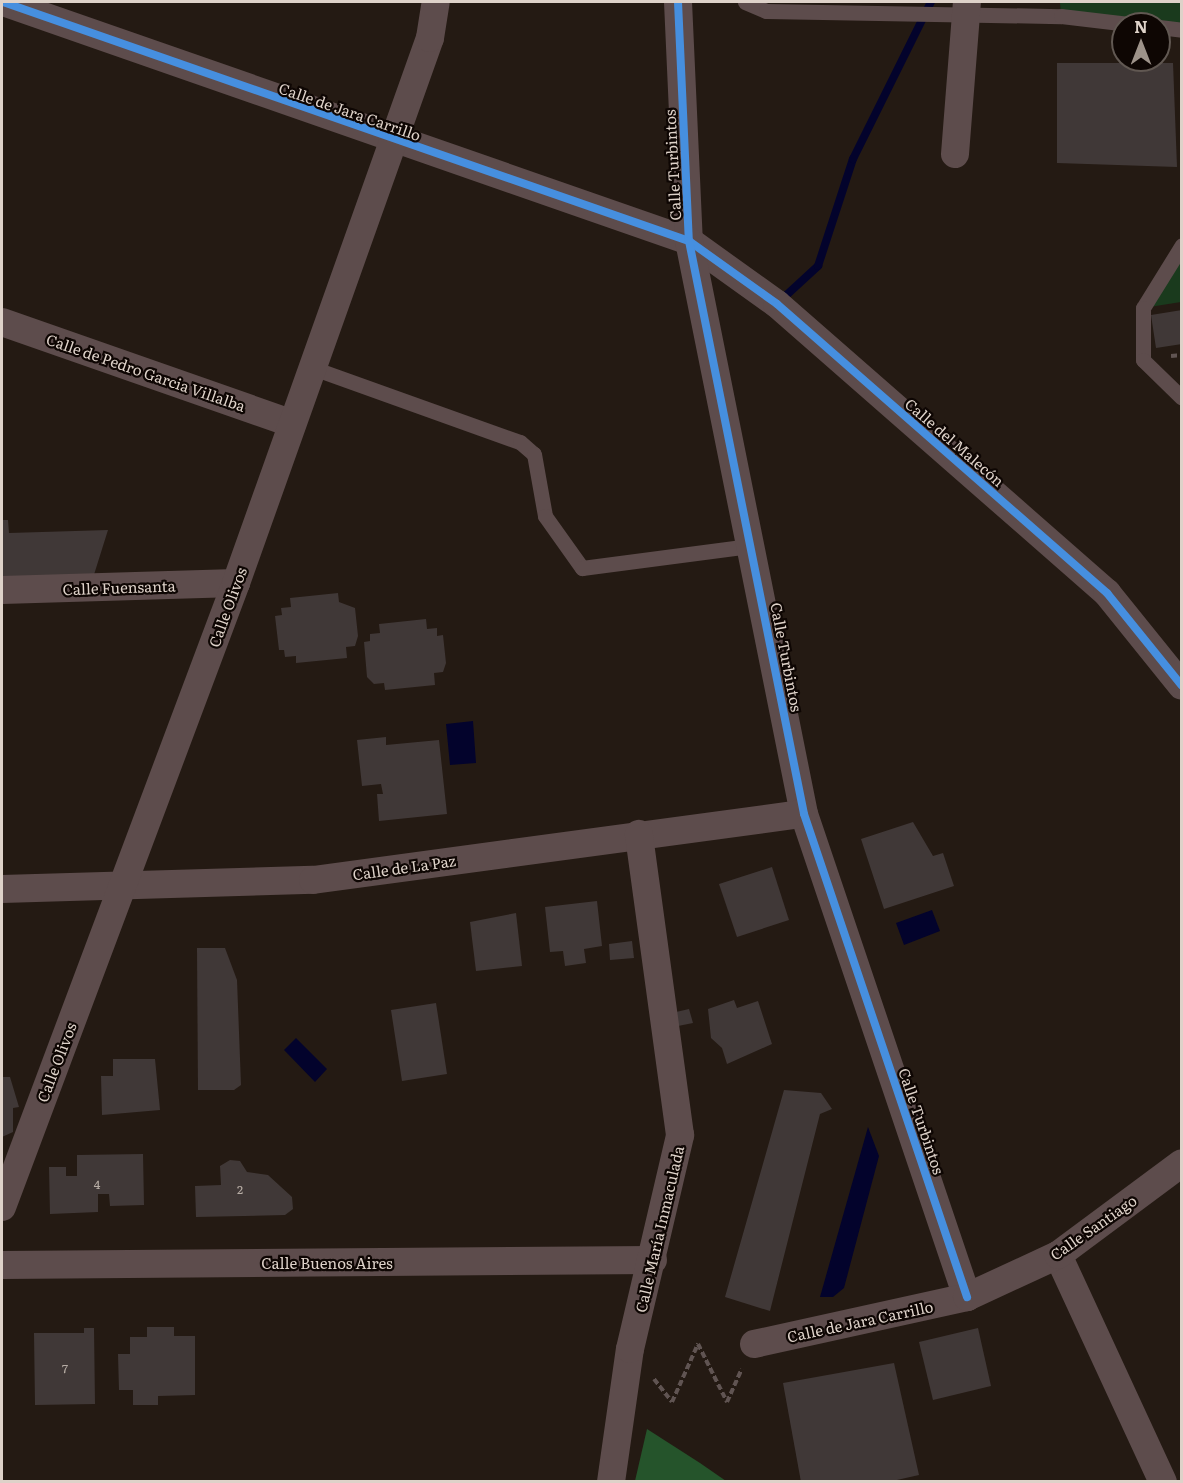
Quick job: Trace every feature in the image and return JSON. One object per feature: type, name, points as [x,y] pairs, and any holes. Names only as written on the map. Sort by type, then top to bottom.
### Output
[{"type":"street","name":"Calle de Jara Carrillo","points":[[3,2],[390,140],[689,242]]},
{"type":"street","name":"Calle Olivos","points":[[2,1207],[236,583],[390,140],[430,38],[436,2]]},
{"type":"street","name":"Calle Turbintos","points":[[678,2],[689,242],[804,814],[966,1297]]},
{"type":"street","points":[[955,154],[966,9]]},
{"type":"street","name":"Calle del Malecón","points":[[689,242],[777,303],[1107,593],[1182,686]]},
{"type":"street","name":"Calle de Pedro Garcia Villalba","points":[[2,322],[291,423]]},
{"type":"street","name":"Calle Fuensanta","points":[[2,590],[236,583]]},
{"type":"street","name":"Calle de La Paz","points":[[2,889],[313,880],[639,834],[804,814]]},
{"type":"street","name":"Calle María Inmaculada","points":[[611,1482],[630,1349],[653,1260],[680,1135],[639,834]]},
{"type":"street","name":"Calle Santiago","points":[[966,1297],[1058,1255],[1182,1163]]},
{"type":"street","points":[[1058,1255],[1163,1482]]},
{"type":"street","name":"Calle Buenos Aires","points":[[2,1265],[653,1260]]},
{"type":"street","name":"Calle de Jara Carrillo","points":[[754,1344],[966,1297]]},
{"type":"lane","points":[[745,2],[766,11],[888,7],[938,15],[966,9],[1111,22]]},
{"type":"lane","points":[[1182,245],[1143,308],[1143,360],[1182,398]]},
{"type":"lane","points":[[310,367],[520,442],[534,454],[545,516],[582,568],[750,546]]},
{"type":"path","points":[[630,1349],[672,1402],[698,1344],[727,1402],[754,1344]]},
{"type":"green space","points":[[1060,2],[1181,2],[1181,30],[1171,29],[1171,12],[1111,12],[1111,22],[1061,16]]},
{"type":"green space","points":[[1181,245],[1181,302],[1143,308]]},
{"type":"green space","points":[[647,1429],[700,1463],[726,1481],[635,1481]]},
{"type":"water","points":[[473,721],[476,763],[450,765],[446,724]]},
{"type":"water","points":[[932,910],[940,931],[904,945],[896,923]]},
{"type":"water","points":[[296,1038],[327,1069],[315,1082],[284,1050]]},
{"type":"water","points":[[868,1127],[879,1156],[844,1288],[833,1297],[820,1297]]},
{"type":"building","points":[[1057,63],[1111,63],[1111,72],[1171,72],[1171,63],[1173,63],[1177,167],[1057,163]]},
{"type":"building","points":[[1182,310],[1182,344],[1156,348],[1151,315]]},
{"type":"building","points":[[2,520],[8,520],[9,533],[108,530],[92,581],[2,584]]},
{"type":"building","points":[[338,593],[339,602],[355,608],[358,636],[355,646],[346,647],[347,658],[296,663],[296,656],[285,657],[284,650],[279,650],[275,616],[282,615],[281,608],[291,607],[290,598]]},
{"type":"building","points":[[426,619],[427,629],[437,628],[437,636],[443,635],[446,663],[443,672],[434,673],[435,685],[385,690],[384,683],[374,684],[367,677],[364,642],[370,641],[370,634],[380,633],[379,624]]},
{"type":"building","points":[[386,737],[386,745],[439,740],[447,814],[379,821],[377,794],[383,794],[381,784],[362,786],[357,740]]},
{"type":"building","points":[[913,822],[933,856],[943,853],[954,886],[884,909],[861,839]]},
{"type":"building","points":[[772,867],[789,920],[737,937],[719,884]]},
{"type":"building","points":[[597,901],[602,946],[584,949],[586,963],[565,966],[563,951],[550,952],[545,907]]},
{"type":"building","points":[[516,913],[522,966],[476,971],[470,922]]},
{"type":"building","points":[[632,941],[634,958],[610,960],[609,944]]},
{"type":"building","points":[[197,948],[225,948],[237,980],[241,1085],[234,1090],[198,1090]]},
{"type":"building","points":[[734,1000],[737,1008],[758,1001],[772,1044],[727,1064],[722,1048],[711,1038],[708,1009]]},
{"type":"building","points":[[436,1003],[447,1074],[402,1081],[391,1010]]},
{"type":"building","points":[[689,1009],[693,1023],[678,1026],[676,1012]]},
{"type":"building","points":[[113,1059],[155,1059],[160,1110],[102,1115],[101,1076],[113,1076]]},
{"type":"building","points":[[2,1077],[10,1077],[19,1107],[13,1108],[13,1132],[2,1137]]},
{"type":"building","points":[[784,1090],[821,1093],[832,1109],[820,1114],[770,1311],[725,1297]]},
{"type":"building","points":[[143,1154],[144,1205],[110,1206],[109,1194],[98,1194],[98,1212],[50,1214],[49,1167],[66,1167],[66,1176],[77,1176],[77,1155]]},
{"type":"building","points":[[230,1160],[240,1161],[247,1172],[268,1175],[292,1197],[293,1209],[285,1215],[196,1217],[195,1186],[221,1185],[220,1166]]},
{"type":"building","points":[[147,1327],[174,1327],[174,1336],[195,1336],[195,1395],[158,1396],[158,1405],[133,1405],[133,1390],[119,1390],[118,1354],[130,1354],[130,1337],[147,1337]]},
{"type":"building","points":[[84,1328],[94,1328],[95,1404],[35,1405],[34,1333],[84,1333]]},
{"type":"building","points":[[978,1328],[991,1386],[933,1400],[919,1342]]},
{"type":"building","points":[[894,1363],[919,1475],[888,1482],[801,1482],[783,1383]]},
{"type":"waterway","points":[[780,301],[818,266],[853,159],[931,2]]},
{"type":"cycle path","points":[[3,2],[689,241],[777,304],[1107,593],[1182,686]]},
{"type":"cycle path","points":[[678,2],[689,241],[804,814],[967,1297]]}]
